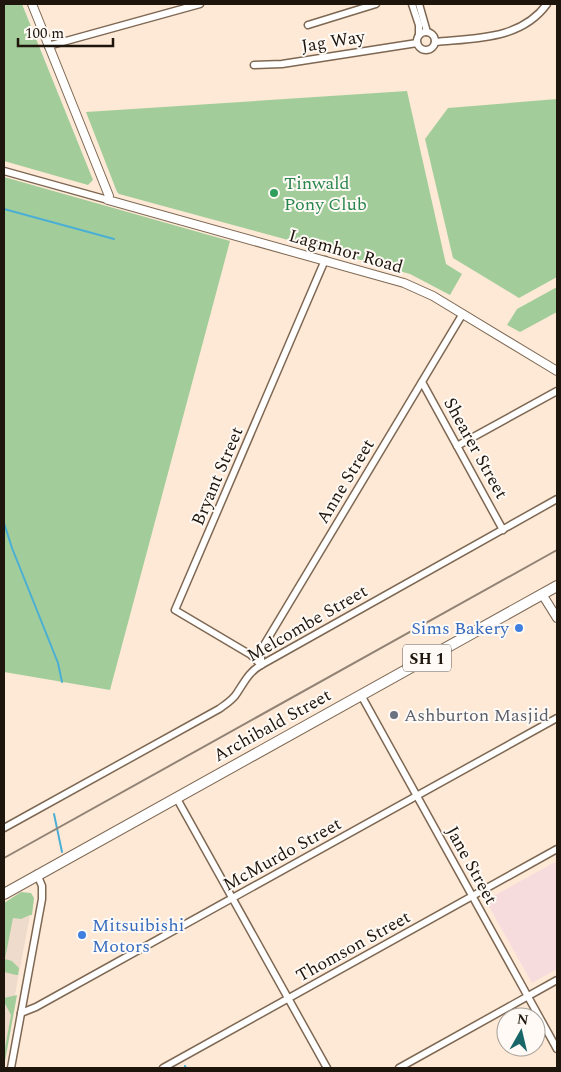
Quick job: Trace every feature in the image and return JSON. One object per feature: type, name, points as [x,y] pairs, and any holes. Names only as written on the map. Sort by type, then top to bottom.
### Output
[{"type":"highway","name":"Archibald Street","points":[[4,894],[557,586]]},
{"type":"street","points":[[4,171],[108,200],[109,196],[32,4]]},
{"type":"street","points":[[48,46],[200,4]]},
{"type":"street","points":[[308,25],[376,4]]},
{"type":"street","points":[[412,4],[419,25],[418,39],[422,49],[427,50],[431,49],[435,42],[433,35],[427,32],[419,4]]},
{"type":"street","points":[[435,42],[498,36],[528,21],[547,4]]},
{"type":"street","points":[[418,39],[427,32]]},
{"type":"street","name":"Jag Way","points":[[254,65],[282,64],[418,39]]},
{"type":"street","name":"Lagmhor Road","points":[[108,200],[404,283],[433,296],[557,371]]},
{"type":"street","name":"Bryant Street","points":[[261,665],[250,655],[176,610],[325,260]]},
{"type":"street","name":"Anne Street","points":[[261,665],[262,650],[462,315]]},
{"type":"street","name":"Shearer Street","points":[[422,382],[503,530]]},
{"type":"street","points":[[457,446],[557,391]]},
{"type":"street","name":"Melcombe Street","points":[[4,828],[219,709],[233,698],[252,671],[261,665],[557,499]]},
{"type":"street","points":[[542,594],[557,618]]},
{"type":"street","name":"Jane Street","points":[[360,695],[557,1049]]},
{"type":"street","name":"McMurdo Street","points":[[21,1013],[36,1007],[557,718]]},
{"type":"street","points":[[176,797],[327,1068]]},
{"type":"street","name":"Thomson Street","points":[[163,1068],[557,849]]},
{"type":"street","points":[[11,1068],[42,899],[42,886],[37,874]]},
{"type":"street","points":[[399,1068],[557,980]]},
{"type":"shaded area","points":[[557,861],[557,969],[532,983],[487,903],[488,899]]},
{"type":"shaded area","points":[[4,906],[30,915],[4,1053]]},
{"type":"green space","points":[[4,4],[22,4],[93,180],[88,185],[4,161]]},
{"type":"green space","name":"Tinwald Pony Club","points":[[407,91],[446,264],[462,274],[450,295],[410,274],[343,255],[343,246],[340,245],[336,253],[119,194],[86,112]]},
{"type":"green space","points":[[557,99],[557,277],[519,298],[453,258],[425,139],[448,108]]},
{"type":"green space","points":[[4,177],[230,241],[110,690],[4,672]]},
{"type":"green space","points":[[557,287],[557,312],[520,332],[507,325],[517,309]]},
{"type":"green space","points":[[21,892],[31,893],[34,898],[32,915],[21,919],[13,918],[5,959],[12,961],[19,968],[18,975],[16,975],[4,972],[4,903]]},
{"type":"green space","points":[[17,995],[4,1067],[4,1053],[11,1015],[4,1002],[4,998]]},
{"type":"waterway","points":[[4,209],[114,239]]},
{"type":"waterway","points":[[4,523],[12,548],[58,663],[62,682]]},
{"type":"waterway","points":[[54,814],[62,852]]},
{"type":"railway","points":[[4,858],[557,550]]},
{"type":"place","name":"Tinwald Pony Club","points":[[274,193]]},
{"type":"place","name":"Sims Bakery","points":[[519,628]]},
{"type":"place","name":"Ashburton Masjid","points":[[394,715]]},
{"type":"place","name":"Mitsuibishi Motors","points":[[82,935]]}]
